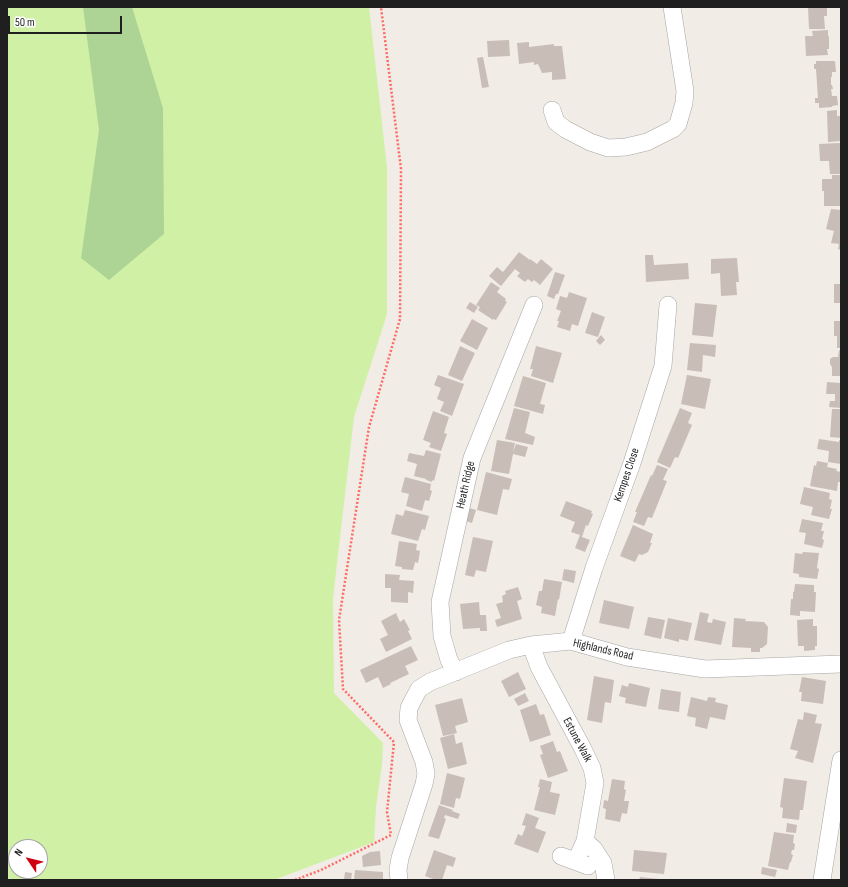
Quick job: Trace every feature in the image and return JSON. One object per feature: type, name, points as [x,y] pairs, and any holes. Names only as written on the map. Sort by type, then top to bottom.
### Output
[{"type":"street","points":[[552,110],[556,122],[565,129],[590,142],[608,148],[626,147],[646,142],[673,129],[678,124],[680,118],[684,103],[685,91],[672,7]]},
{"type":"street","name":"Heath Ridge","points":[[456,672],[449,660],[442,636],[440,602],[472,458],[534,305]]},
{"type":"street","name":"Kempes Close","points":[[572,641],[594,568],[632,462],[663,366],[668,305]]},
{"type":"street","name":"Highlands Road","points":[[399,880],[398,870],[400,858],[426,774],[424,762],[408,720],[410,708],[419,689],[430,682],[509,650],[531,645],[572,641],[626,656],[705,669],[841,664]]},
{"type":"street","name":"Estune Walk","points":[[531,645],[539,667],[592,768],[595,783],[585,841],[575,861]]},
{"type":"street","points":[[822,880],[841,760]]},
{"type":"street","points":[[585,841],[594,849],[603,863],[606,880]]},
{"type":"path","points":[[295,880],[321,870],[391,835],[387,812],[394,742],[344,690],[339,620],[370,427],[400,319],[401,170],[381,7]]},
{"type":"green space","points":[[7,7],[369,7],[387,168],[387,314],[354,417],[333,598],[334,693],[383,743],[374,842],[274,880],[7,880]]},
{"type":"green space","points":[[83,7],[132,7],[163,108],[164,234],[109,280],[81,258],[99,130]]},
{"type":"building","points":[[808,7],[827,7],[827,16],[824,16],[825,29],[809,29]]},
{"type":"building","points":[[828,30],[828,55],[806,56],[805,36],[813,36],[812,31]]},
{"type":"building","points":[[509,40],[510,56],[488,57],[487,41]]},
{"type":"building","points":[[529,42],[529,47],[554,44],[554,46],[562,46],[566,79],[552,80],[552,72],[542,73],[538,64],[534,65],[534,62],[519,64],[517,43]]},
{"type":"building","points":[[483,57],[489,87],[482,88],[477,58]]},
{"type":"building","points":[[816,61],[835,61],[836,72],[832,72],[831,85],[833,89],[831,89],[832,96],[837,96],[838,105],[819,108],[819,103],[815,103],[815,98],[818,98],[816,69],[814,69],[814,64],[816,64]]},
{"type":"building","points":[[837,110],[837,116],[841,116],[841,141],[828,142],[827,111]]},
{"type":"building","points":[[840,143],[841,174],[830,174],[829,161],[820,161],[819,144]]},
{"type":"building","points":[[832,175],[840,175],[841,206],[824,206],[822,179],[832,179]]},
{"type":"building","points":[[831,209],[841,210],[841,250],[838,249],[839,244],[831,243],[834,231],[826,229]]},
{"type":"building","points":[[519,252],[537,264],[541,259],[553,269],[540,285],[534,280],[532,282],[528,279],[525,282],[517,276],[520,273],[515,269],[501,286],[489,276],[497,267],[503,272]]},
{"type":"building","points":[[645,255],[653,255],[654,265],[688,263],[689,279],[646,282]]},
{"type":"building","points":[[737,258],[739,282],[736,282],[737,295],[721,296],[720,273],[711,274],[711,259]]},
{"type":"building","points":[[555,272],[565,275],[558,294],[556,294],[554,299],[547,296]]},
{"type":"building","points":[[491,282],[500,288],[497,292],[506,299],[505,301],[507,302],[496,320],[493,320],[478,310],[480,307],[476,305]]},
{"type":"building","points":[[834,284],[841,284],[841,303],[834,303]]},
{"type":"building","points":[[569,292],[587,298],[578,326],[572,324],[570,331],[557,327],[559,321],[557,321],[561,311],[556,309],[560,296],[567,298]]},
{"type":"building","points":[[470,302],[478,307],[474,313],[466,308]]},
{"type":"building","points":[[695,303],[717,305],[713,337],[692,335]]},
{"type":"building","points":[[592,312],[605,317],[598,337],[585,333]]},
{"type":"building","points":[[472,319],[488,328],[477,350],[460,341]]},
{"type":"building","points":[[834,321],[841,321],[841,348],[837,348],[837,336],[834,336]]},
{"type":"building","points":[[601,335],[605,340],[600,345],[596,341]]},
{"type":"building","points":[[690,343],[716,345],[715,357],[703,355],[702,372],[687,370]]},
{"type":"building","points":[[460,346],[475,353],[462,381],[448,375]]},
{"type":"building","points":[[536,346],[562,353],[553,383],[531,376],[533,369],[530,369]]},
{"type":"building","points":[[839,350],[841,351],[841,376],[832,376],[830,359],[833,357],[838,357]]},
{"type":"building","points":[[438,375],[464,384],[452,416],[440,411],[444,402],[437,399],[441,388],[434,385]]},
{"type":"building","points":[[687,375],[711,379],[705,409],[681,404]]},
{"type":"building","points":[[523,376],[546,383],[540,404],[545,405],[543,414],[514,406]]},
{"type":"building","points":[[827,382],[841,383],[841,408],[829,407],[830,401],[835,401],[835,394],[826,394]]},
{"type":"building","points":[[514,408],[530,412],[525,433],[535,437],[533,445],[505,439]]},
{"type":"building","points":[[680,408],[692,413],[688,423],[692,425],[678,458],[675,457],[670,468],[657,462]]},
{"type":"building","points":[[832,409],[841,409],[841,438],[830,437]]},
{"type":"building","points":[[433,411],[449,417],[444,433],[447,434],[441,451],[429,447],[431,443],[423,440]]},
{"type":"building","points":[[819,439],[841,441],[841,464],[828,462],[829,451],[817,449]]},
{"type":"building","points":[[497,440],[515,443],[513,452],[516,444],[528,447],[525,457],[513,454],[509,474],[491,471]]},
{"type":"building","points":[[426,450],[441,454],[434,481],[432,480],[432,482],[414,476],[417,464],[407,461],[409,453],[424,456]]},
{"type":"building","points":[[817,461],[828,463],[827,467],[837,469],[836,471],[841,472],[837,491],[810,486],[814,465],[816,466]]},
{"type":"building","points":[[657,465],[668,469],[663,480],[667,481],[652,518],[648,517],[644,526],[633,522],[637,512],[635,512]]},
{"type":"building","points":[[486,472],[512,479],[509,490],[503,489],[497,515],[477,510]]},
{"type":"building","points":[[405,477],[431,484],[430,490],[432,491],[429,501],[425,500],[422,511],[406,506],[409,494],[401,492]]},
{"type":"building","points":[[804,487],[830,493],[829,499],[832,500],[830,509],[832,509],[829,519],[811,515],[813,507],[800,504]]},
{"type":"building","points":[[566,501],[592,511],[591,513],[593,514],[588,526],[586,525],[582,537],[590,540],[585,552],[575,548],[580,535],[571,532],[575,522],[560,516]]},
{"type":"building","points":[[466,507],[476,510],[472,523],[462,520]]},
{"type":"building","points":[[405,510],[429,516],[425,530],[422,529],[418,541],[391,534],[396,514],[403,516]]},
{"type":"building","points":[[802,519],[823,523],[821,531],[824,531],[822,539],[824,540],[822,548],[804,544],[806,533],[799,532]]},
{"type":"building","points":[[633,525],[653,534],[650,543],[652,543],[648,552],[642,555],[639,554],[635,562],[620,556]]},
{"type":"building","points":[[473,537],[493,541],[486,572],[476,570],[474,577],[465,575]]},
{"type":"building","points":[[399,541],[417,544],[416,550],[420,551],[418,563],[415,562],[413,570],[402,569],[402,567],[395,566]]},
{"type":"building","points":[[803,552],[819,553],[817,568],[819,569],[817,579],[799,577],[799,574],[793,573],[795,553],[802,554]]},
{"type":"building","points":[[564,569],[576,571],[574,583],[562,580]]},
{"type":"building","points":[[385,574],[400,575],[399,580],[414,581],[413,593],[408,592],[408,603],[391,602],[391,588],[385,588]]},
{"type":"building","points":[[544,579],[562,582],[555,616],[541,613],[542,607],[536,605],[539,591],[542,591]]},
{"type":"building","points":[[795,584],[814,585],[814,592],[816,592],[815,612],[800,611],[800,616],[790,615],[791,599],[793,599]]},
{"type":"building","points":[[518,587],[522,599],[517,601],[522,619],[497,627],[495,620],[501,618],[496,604],[503,602],[502,596],[506,594],[505,591]]},
{"type":"building","points":[[604,600],[634,607],[629,629],[599,623]]},
{"type":"building","points":[[479,602],[480,615],[486,615],[487,631],[480,631],[480,628],[463,629],[460,604]]},
{"type":"building","points":[[700,612],[709,614],[707,622],[712,623],[713,619],[726,622],[721,645],[694,640]]},
{"type":"building","points":[[396,613],[400,622],[404,619],[410,630],[408,631],[412,639],[386,652],[380,639],[388,635],[381,621]]},
{"type":"building","points":[[648,617],[665,620],[661,639],[644,635]]},
{"type":"building","points":[[668,618],[692,623],[688,641],[679,639],[679,642],[664,638]]},
{"type":"building","points":[[734,618],[746,619],[745,621],[764,622],[768,627],[767,644],[760,648],[760,652],[751,652],[751,648],[732,647]]},
{"type":"building","points":[[813,619],[813,626],[817,626],[817,646],[815,646],[815,650],[804,651],[804,646],[798,646],[797,620]]},
{"type":"building","points":[[411,646],[418,660],[405,666],[409,674],[383,688],[378,677],[366,683],[360,670]]},
{"type":"building","points":[[518,672],[526,689],[509,697],[501,681]]},
{"type":"building","points":[[594,676],[614,680],[611,703],[605,702],[602,723],[587,720]]},
{"type":"building","points":[[802,677],[826,681],[823,704],[801,701],[802,692],[799,692]]},
{"type":"building","points":[[629,683],[650,688],[646,707],[625,703],[626,698],[619,696],[622,685],[628,687]]},
{"type":"building","points":[[661,689],[681,692],[679,712],[658,709]]},
{"type":"building","points":[[525,693],[529,701],[518,706],[514,699]]},
{"type":"building","points":[[691,697],[707,701],[708,697],[716,698],[715,702],[728,705],[725,720],[710,717],[707,729],[695,726],[696,718],[687,716]]},
{"type":"building","points":[[462,698],[468,722],[455,726],[457,733],[443,736],[435,705]]},
{"type":"building","points":[[536,704],[540,715],[544,714],[551,735],[530,742],[520,710]]},
{"type":"building","points":[[804,712],[817,715],[815,723],[822,724],[813,763],[795,758],[798,751],[790,749],[798,719],[803,720]]},
{"type":"building","points":[[454,734],[456,744],[462,742],[467,764],[448,769],[440,738]]},
{"type":"building","points":[[553,741],[557,752],[560,751],[568,771],[548,778],[540,755],[543,754],[540,746]]},
{"type":"building","points":[[447,773],[465,778],[460,799],[456,798],[454,808],[440,804]]},
{"type":"building","points":[[784,778],[807,781],[803,810],[800,810],[799,820],[782,818],[783,808],[780,807]]},
{"type":"building","points":[[540,779],[552,782],[550,792],[560,794],[555,815],[534,810],[540,787],[538,787]]},
{"type":"building","points":[[612,779],[625,781],[624,789],[626,790],[624,801],[629,801],[627,814],[622,813],[620,822],[605,819],[606,809],[603,808],[604,800],[608,801]]},
{"type":"building","points":[[439,805],[460,814],[458,819],[445,815],[444,818],[446,819],[439,839],[428,836]]},
{"type":"building","points":[[526,813],[539,818],[535,828],[546,832],[538,853],[514,844],[518,834],[522,836],[526,826],[522,825]]},
{"type":"building","points":[[787,823],[797,825],[796,833],[786,832]]},
{"type":"building","points":[[774,832],[794,835],[794,850],[792,850],[791,854],[793,855],[788,870],[768,866]]},
{"type":"building","points":[[434,850],[456,858],[453,867],[447,865],[442,880],[436,880],[425,876]]},
{"type":"building","points":[[634,850],[667,853],[664,874],[632,871]]},
{"type":"building","points":[[380,851],[381,865],[363,867],[362,856],[370,852]]},
{"type":"building","points":[[762,867],[777,870],[775,877],[761,874]]},
{"type":"building","points":[[355,870],[383,872],[383,879],[354,880]]},
{"type":"building","points":[[345,872],[352,873],[351,880],[344,880]]},
{"type":"building","points":[[640,877],[659,879],[659,880],[639,880]]}]
